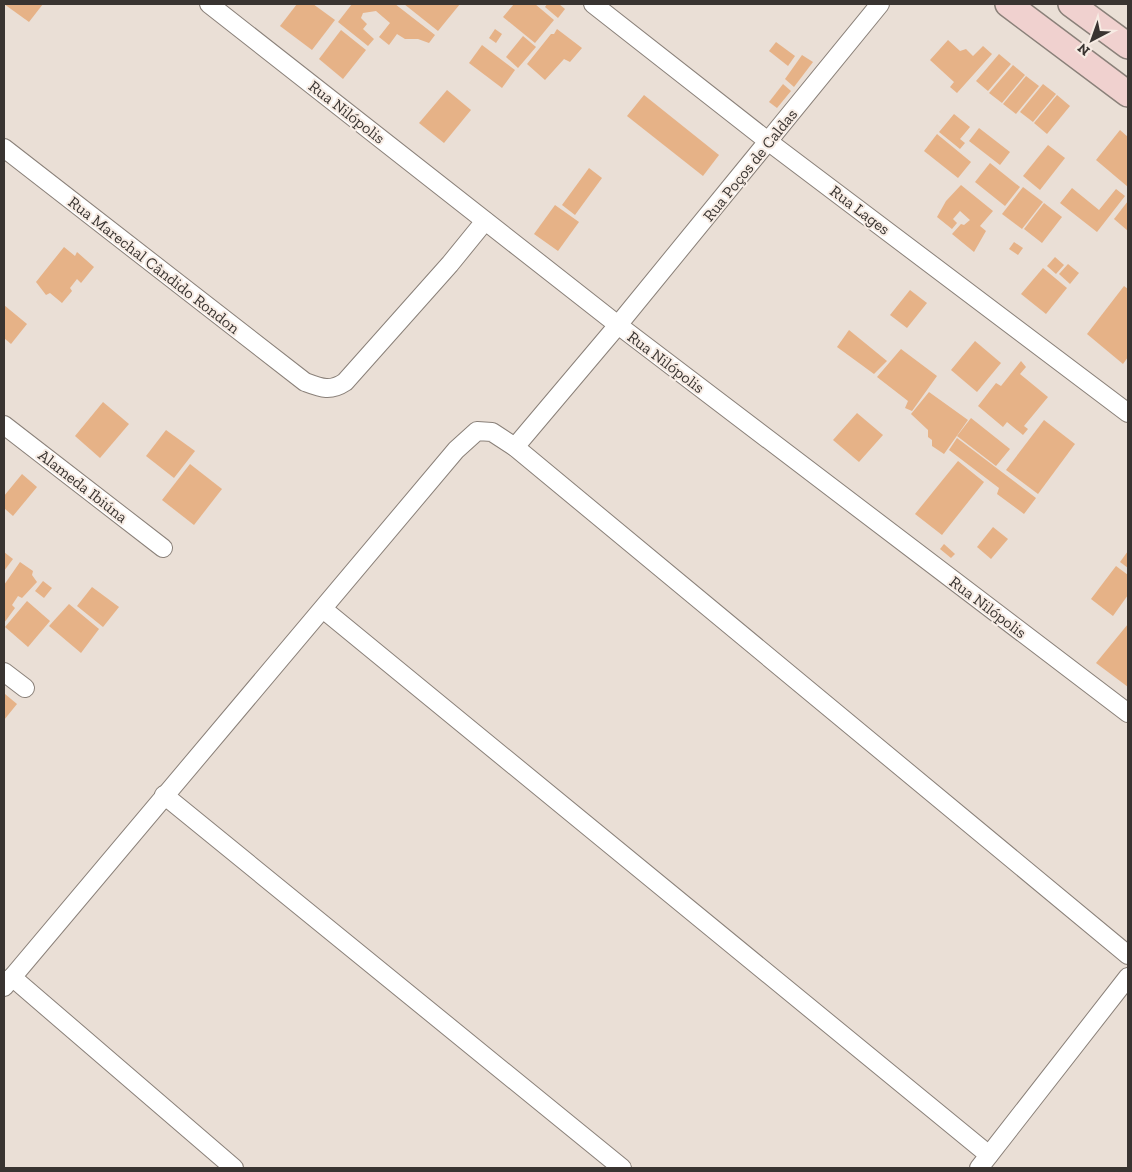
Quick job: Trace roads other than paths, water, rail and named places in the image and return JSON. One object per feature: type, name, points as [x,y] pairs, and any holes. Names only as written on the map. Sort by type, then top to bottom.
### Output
[{"type":"main road","points":[[1008,4],[1128,94]]},
{"type":"main road","points":[[1071,4],[1128,46]]},
{"type":"street","name":"Rua Nilópolis","points":[[209,4],[618,325],[1128,713]]},
{"type":"street","name":"Rua Lages","points":[[593,4],[769,142],[1128,413]]},
{"type":"street","name":"Rua Poços de Caldas","points":[[515,446],[618,325],[880,4]]},
{"type":"street","name":"Rua Marechal Cândido Rondon","points":[[4,148],[305,382],[325,389],[335,388],[345,382],[450,264],[485,221]]},
{"type":"street","name":"Alameda Ibiúna","points":[[4,425],[163,548]]},
{"type":"street","points":[[234,1168],[8,982],[456,450],[477,431],[492,432],[515,446],[1128,955]]},
{"type":"street","points":[[323,609],[984,1162],[1128,977]]},
{"type":"street","points":[[4,672],[25,688]]},
{"type":"street","points":[[164,795],[622,1168]]}]
